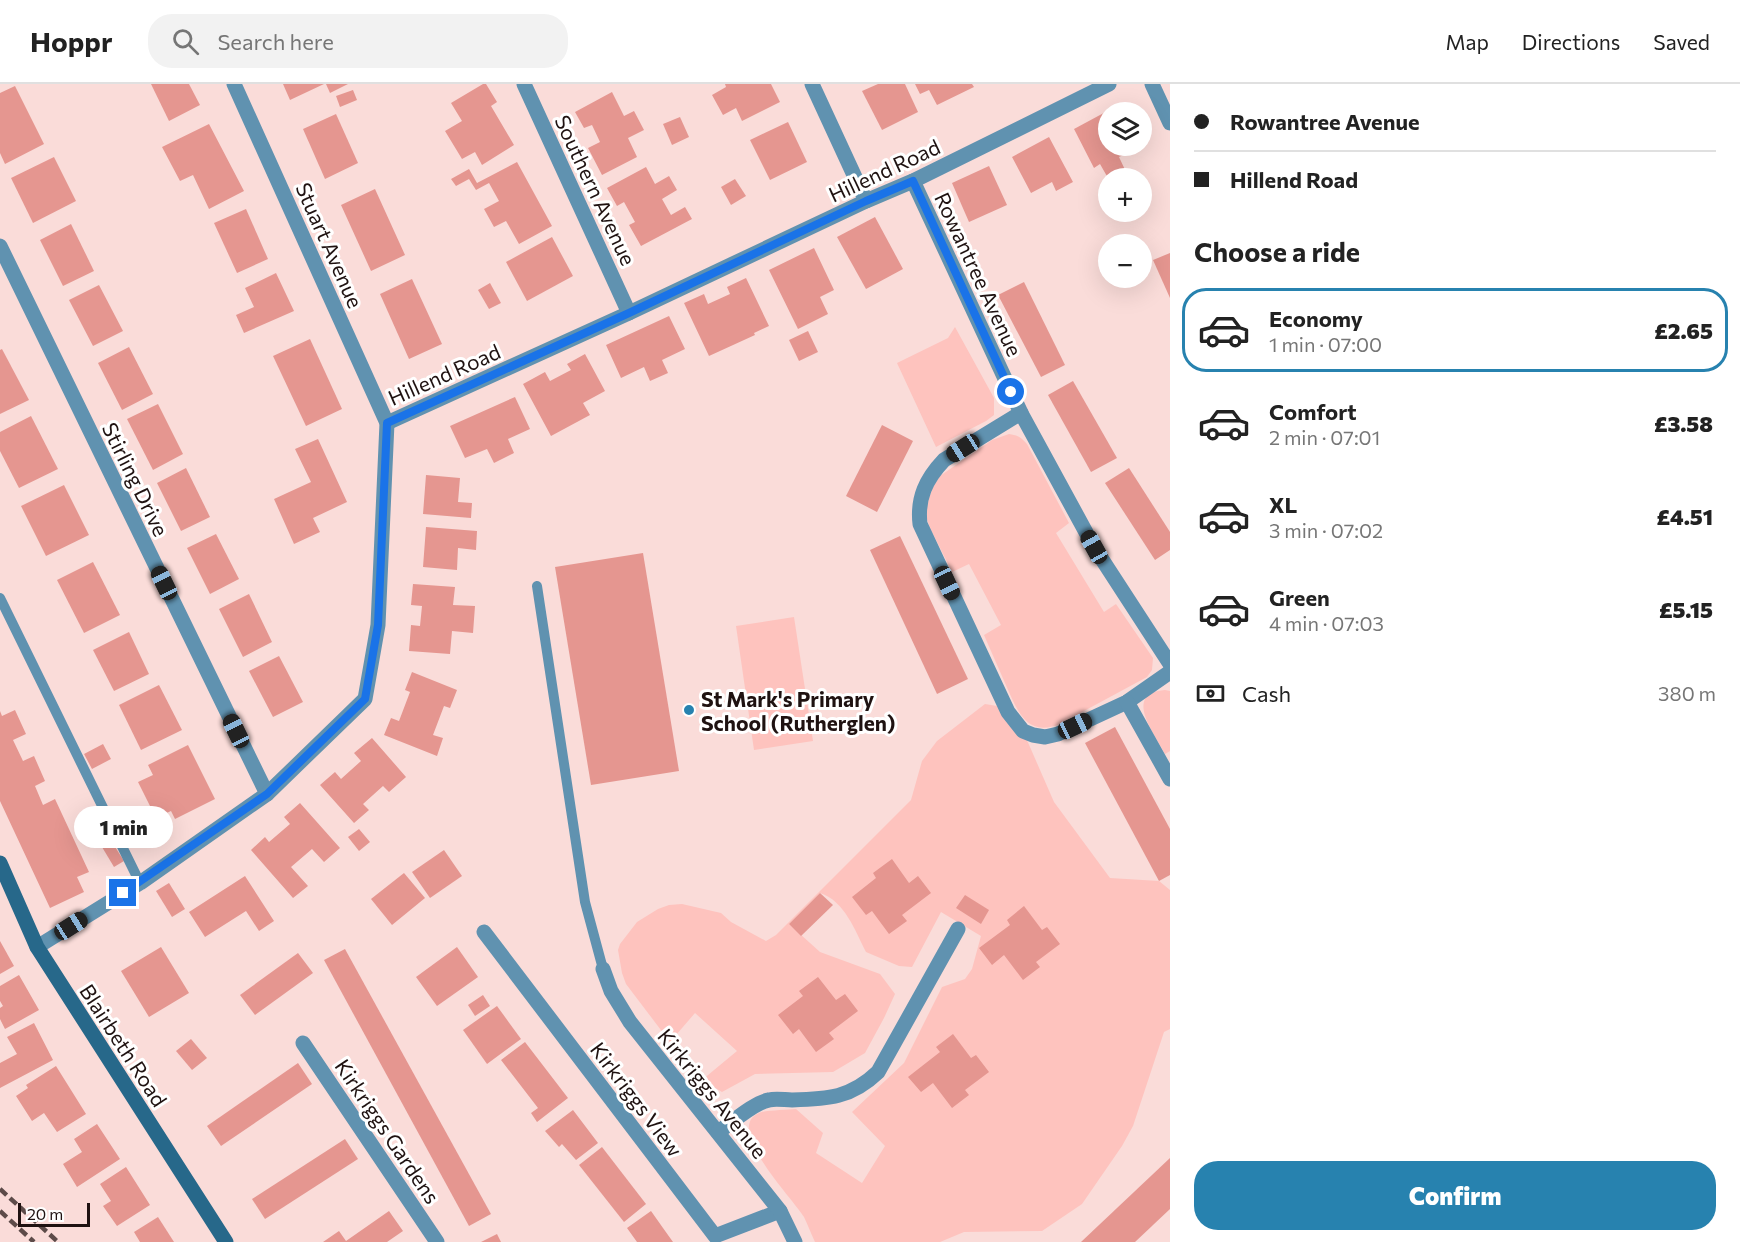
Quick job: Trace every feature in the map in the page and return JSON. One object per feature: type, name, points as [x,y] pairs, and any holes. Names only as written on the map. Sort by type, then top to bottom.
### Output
[{"type":"main road","name":"Blairbeth Road","points":[[0,863],[37,947],[226,1242]]},
{"type":"street","name":"Stuart Avenue","points":[[234,84],[387,423]]},
{"type":"street","name":"Southern Avenue","points":[[524,84],[629,313]]},
{"type":"street","points":[[812,84],[866,201]]},
{"type":"street","name":"Hillend Road","points":[[37,947],[140,883],[267,794],[365,699],[378,625],[387,423],[913,181],[1109,84]]},
{"type":"street","points":[[1152,84],[1170,123]]},
{"type":"street","name":"Rowantree Avenue","points":[[913,181],[1020,413],[1094,547],[1170,664]]},
{"type":"street","name":"Stirling Drive","points":[[0,246],[267,794]]},
{"type":"street","points":[[1020,413],[944,460],[936,468],[922,492],[919,503],[920,524],[1008,712],[1023,730],[1033,735],[1045,737],[1058,734],[1127,702],[1170,672]]},
{"type":"street","points":[[1127,702],[1170,779]]},
{"type":"street","points":[[718,1132],[750,1109],[768,1100],[812,1100],[838,1097],[867,1083],[878,1072],[958,929]]},
{"type":"street","name":"Kirkriggs View","points":[[484,932],[712,1239],[780,1211]]},
{"type":"street","name":"Kirkriggs Avenue","points":[[603,969],[611,991],[630,1022],[780,1211],[795,1242]]},
{"type":"street","name":"Kirkriggs Gardens","points":[[303,1043],[437,1242]]},
{"type":"lane","points":[[537,586],[585,902],[603,969]]},
{"type":"lane","points":[[0,598],[140,883]]},
{"type":"shaded area","points":[[955,327],[994,398],[994,415],[936,447],[897,363],[948,338]]},
{"type":"shaded area","points":[[1009,434],[1019,437],[1027,444],[1069,523],[1056,533],[1104,612],[1116,604],[1153,658],[1152,670],[1147,677],[1060,724],[1048,727],[1030,724],[1018,711],[984,635],[1001,625],[969,564],[952,572],[926,516],[926,506],[940,476],[992,440]]},
{"type":"shaded area","points":[[794,617],[813,741],[754,750],[736,626]]},
{"type":"shaded area","points":[[1170,691],[1170,751],[1165,754],[1149,726],[1143,706],[1145,698],[1152,693]]},
{"type":"shaded area","points":[[985,704],[997,706],[1023,731],[1054,802],[1110,878],[1159,881],[1170,890],[1170,1029],[1164,1032],[1133,1126],[1122,1146],[1082,1204],[1042,1231],[964,1232],[940,1242],[815,1242],[804,1217],[776,1181],[755,1148],[749,1133],[750,1121],[762,1112],[796,1109],[823,1133],[816,1153],[862,1183],[885,1146],[852,1112],[904,1063],[942,987],[965,979],[972,969],[981,936],[941,912],[912,967],[899,966],[866,952],[843,910],[829,897],[820,893],[789,924],[820,952],[880,974],[895,994],[884,1018],[865,1053],[833,1072],[755,1074],[722,1092],[702,1080],[737,1051],[695,1013],[670,1042],[626,984],[618,950],[637,922],[669,905],[682,904],[721,913],[731,922],[766,941],[776,935],[911,800],[922,761],[937,741]]},
{"type":"building","points":[[151,84],[189,84],[200,105],[169,121]]},
{"type":"building","points":[[283,84],[324,84],[290,100]]},
{"type":"building","points":[[326,84],[348,84],[330,93]]},
{"type":"building","points":[[486,84],[497,102],[491,106],[514,145],[482,165],[475,152],[462,159],[445,131],[462,121],[451,103]]},
{"type":"building","points":[[725,84],[771,84],[780,102],[742,121],[736,108],[723,115],[712,95],[726,87]]},
{"type":"building","points":[[878,84],[905,84],[918,112],[882,130],[862,91]]},
{"type":"building","points":[[915,84],[972,84],[974,87],[937,105],[929,90],[920,94]]},
{"type":"building","points":[[15,86],[44,144],[5,164],[0,153],[0,93]]},
{"type":"building","points":[[353,90],[357,100],[340,107],[336,96]]},
{"type":"building","points":[[612,92],[624,116],[634,111],[644,130],[628,138],[637,157],[602,175],[588,148],[600,142],[592,125],[584,128],[575,112]]},
{"type":"building","points":[[336,114],[358,163],[325,179],[303,129]]},
{"type":"building","points":[[1098,116],[1098,156],[1121,156],[1119,157],[1124,168],[1102,168],[1100,164],[1094,168],[1074,129]]},
{"type":"building","points":[[680,117],[689,137],[672,145],[663,124]]},
{"type":"building","points":[[788,122],[807,162],[770,180],[750,140]]},
{"type":"building","points":[[209,124],[244,191],[209,209],[193,175],[180,181],[162,147]]},
{"type":"building","points":[[1049,137],[1073,182],[1056,191],[1052,182],[1031,193],[1012,157]]},
{"type":"building","points":[[54,157],[76,201],[33,223],[11,178]]},
{"type":"building","points":[[517,162],[552,226],[519,244],[506,221],[494,227],[484,209],[499,201],[489,183],[476,190],[469,179],[456,186],[451,179],[469,169],[477,183]]},
{"type":"building","points":[[989,166],[1007,205],[969,222],[952,183]]},
{"type":"building","points":[[646,167],[655,184],[669,176],[677,190],[662,199],[671,215],[685,207],[692,219],[641,246],[629,225],[635,222],[624,202],[617,206],[607,188]]},
{"type":"building","points":[[735,179],[746,196],[731,205],[721,187]]},
{"type":"building","points":[[375,189],[405,255],[371,271],[341,205]]},
{"type":"building","points":[[246,209],[268,259],[237,273],[214,223]]},
{"type":"building","points":[[875,217],[903,269],[866,289],[837,237]]},
{"type":"building","points":[[71,224],[94,271],[63,286],[40,240]]},
{"type":"building","points":[[552,237],[573,276],[527,301],[506,262]]},
{"type":"building","points":[[814,248],[834,290],[820,297],[828,314],[798,329],[769,270]]},
{"type":"building","points":[[1170,253],[1170,298],[1153,260]]},
{"type":"building","points":[[276,273],[294,311],[244,333],[236,315],[254,307],[245,288]]},
{"type":"building","points":[[746,278],[769,326],[709,356],[684,303],[704,294],[708,304],[730,294],[727,287]]},
{"type":"building","points":[[412,279],[442,344],[409,359],[380,294]]},
{"type":"building","points":[[1024,282],[1065,365],[1041,377],[998,295]]},
{"type":"building","points":[[490,283],[501,303],[489,309],[478,290]]},
{"type":"building","points":[[99,285],[123,331],[93,346],[69,300]]},
{"type":"building","points":[[669,316],[685,349],[662,360],[668,373],[650,381],[644,367],[621,378],[606,345]]},
{"type":"building","points":[[808,331],[818,352],[799,361],[789,340]]},
{"type":"building","points":[[310,339],[342,409],[306,426],[273,356]]},
{"type":"building","points":[[129,347],[153,394],[122,410],[98,363]]},
{"type":"building","points":[[2,349],[29,400],[0,414],[0,350]]},
{"type":"building","points":[[585,354],[605,391],[583,403],[590,415],[551,436],[523,384],[545,372],[550,381],[571,370],[567,364]]},
{"type":"building","points":[[1073,381],[1117,458],[1091,472],[1048,395]]},
{"type":"building","points":[[515,397],[530,429],[508,439],[514,453],[494,463],[487,449],[465,458],[450,426]]},
{"type":"building","points":[[158,404],[183,454],[153,470],[127,419]]},
{"type":"building","points":[[31,416],[58,469],[19,488],[0,451],[0,432]]},
{"type":"building","points":[[882,425],[913,441],[877,512],[846,496]]},
{"type":"building","points":[[318,439],[347,502],[313,518],[320,532],[294,544],[274,499],[311,482],[295,449]]},
{"type":"building","points":[[186,468],[210,517],[181,531],[157,483]]},
{"type":"building","points":[[1129,468],[1170,532],[1170,550],[1155,560],[1105,483]]},
{"type":"building","points":[[426,475],[460,478],[458,502],[472,503],[471,518],[423,514]]},
{"type":"building","points":[[64,485],[89,535],[46,556],[21,506]]},
{"type":"building","points":[[426,527],[477,531],[476,550],[458,548],[457,570],[423,567]]},
{"type":"building","points":[[216,534],[239,579],[210,594],[187,548]]},
{"type":"building","points":[[900,536],[968,679],[937,694],[870,550]]},
{"type":"building","points":[[643,553],[679,771],[591,785],[555,567]]},
{"type":"building","points":[[93,562],[120,615],[84,633],[57,580]]},
{"type":"building","points":[[413,584],[455,587],[453,605],[475,606],[473,633],[452,631],[450,654],[409,651],[411,625],[420,626],[422,606],[411,605]]},
{"type":"building","points":[[249,594],[272,642],[243,657],[219,609]]},
{"type":"building","points":[[129,632],[149,674],[114,691],[93,650]]},
{"type":"building","points":[[279,656],[303,702],[273,717],[249,671]]},
{"type":"building","points":[[412,672],[457,690],[450,708],[444,706],[433,735],[443,738],[437,756],[384,735],[391,718],[399,721],[410,692],[405,690]]},
{"type":"building","points":[[159,685],[182,730],[141,750],[119,705]]},
{"type":"building","points":[[15,710],[26,734],[13,740],[23,761],[34,756],[45,781],[35,786],[43,805],[55,799],[89,872],[77,877],[84,892],[50,908],[0,801],[0,711],[2,716]]},
{"type":"building","points":[[1115,727],[1170,829],[1170,875],[1159,881],[1085,743]]},
{"type":"building","points":[[372,738],[406,777],[389,792],[383,786],[363,804],[369,810],[354,823],[320,785],[335,772],[341,779],[361,761],[354,753]]},
{"type":"building","points":[[103,744],[111,759],[92,769],[84,754]]},
{"type":"building","points":[[188,745],[215,799],[175,819],[171,811],[156,818],[138,782],[153,775],[148,765]]},
{"type":"building","points":[[300,803],[340,848],[324,862],[312,849],[291,867],[308,886],[293,898],[251,850],[265,837],[269,842],[290,824],[284,817]]},
{"type":"building","points":[[359,829],[370,842],[359,851],[348,837]]},
{"type":"building","points":[[112,842],[124,861],[114,867],[102,847]]},
{"type":"building","points":[[444,850],[462,876],[430,898],[412,872]]},
{"type":"building","points":[[892,859],[909,883],[918,876],[931,893],[902,915],[907,921],[889,934],[872,911],[866,915],[852,897],[876,878],[873,873]]},
{"type":"building","points":[[404,873],[425,898],[392,925],[371,899]]},
{"type":"building","points":[[245,876],[274,921],[259,931],[246,911],[205,937],[189,912]]},
{"type":"building","points":[[169,883],[185,909],[172,917],[156,891]]},
{"type":"building","points":[[820,893],[833,905],[801,936],[789,924]]},
{"type":"building","points":[[965,895],[989,910],[981,924],[956,908]]},
{"type":"building","points":[[1024,906],[1042,930],[1047,927],[1060,944],[1036,962],[1040,967],[1023,980],[1004,955],[992,965],[979,948],[1010,925],[1007,920]]},
{"type":"building","points":[[0,941],[14,966],[0,974]]},
{"type":"building","points":[[161,947],[189,993],[149,1017],[121,971]]},
{"type":"building","points":[[457,947],[478,977],[437,1006],[416,977]]},
{"type":"building","points":[[345,949],[491,1214],[469,1226],[324,960]]},
{"type":"building","points":[[298,953],[313,973],[255,1015],[240,995]]},
{"type":"building","points":[[19,975],[39,1010],[5,1029],[0,1019],[0,1008],[3,1006],[0,1001],[0,986]]},
{"type":"building","points":[[818,977],[836,1000],[845,994],[858,1011],[829,1033],[834,1039],[816,1052],[799,1029],[793,1034],[778,1015],[803,996],[799,991]]},
{"type":"building","points":[[483,995],[490,1006],[475,1016],[468,1005]]},
{"type":"building","points":[[497,1006],[521,1039],[487,1064],[463,1030]]},
{"type":"building","points":[[34,1023],[53,1060],[0,1088],[0,1063],[17,1054],[7,1037]]},
{"type":"building","points":[[953,1034],[971,1058],[976,1055],[989,1072],[965,1090],[969,1095],[952,1108],[933,1083],[921,1092],[908,1077],[940,1052],[936,1047]]},
{"type":"building","points":[[191,1039],[207,1058],[192,1070],[176,1051]]},
{"type":"building","points":[[525,1042],[568,1098],[537,1122],[531,1113],[538,1108],[501,1060]]},
{"type":"building","points":[[298,1063],[312,1084],[221,1146],[207,1126]]},
{"type":"building","points":[[56,1066],[86,1114],[57,1132],[44,1113],[32,1121],[16,1096],[28,1088],[26,1085]]},
{"type":"building","points":[[573,1110],[598,1143],[576,1160],[562,1144],[559,1147],[545,1131]]},
{"type":"building","points":[[97,1124],[120,1159],[77,1187],[63,1164],[82,1152],[74,1139]]},
{"type":"building","points":[[345,1139],[358,1159],[265,1219],[252,1199]]},
{"type":"building","points":[[602,1147],[646,1204],[624,1222],[579,1165]]},
{"type":"building","points":[[1170,1158],[1170,1209],[1135,1242],[1081,1242]]},
{"type":"building","points":[[126,1167],[150,1205],[117,1226],[103,1206],[111,1201],[100,1184]]},
{"type":"building","points":[[389,1211],[403,1231],[387,1242],[323,1242],[339,1231],[346,1241]]},
{"type":"building","points":[[651,1211],[673,1242],[637,1242],[627,1228]]},
{"type":"building","points":[[158,1217],[174,1242],[140,1242],[134,1232]]},
{"type":"building","points":[[497,1234],[501,1242],[481,1242]]},
{"type":"railway","points":[[0,1189],[58,1242]]},
{"type":"railway","points":[[0,1211],[34,1242]]},
{"type":"place","name":"St Mark's Primary School (Rutherglen)","points":[[689,710]]},
{"type":"route","points":[[123,893],[267,794],[365,699],[378,625],[387,423],[913,181],[1011,392]]}]
